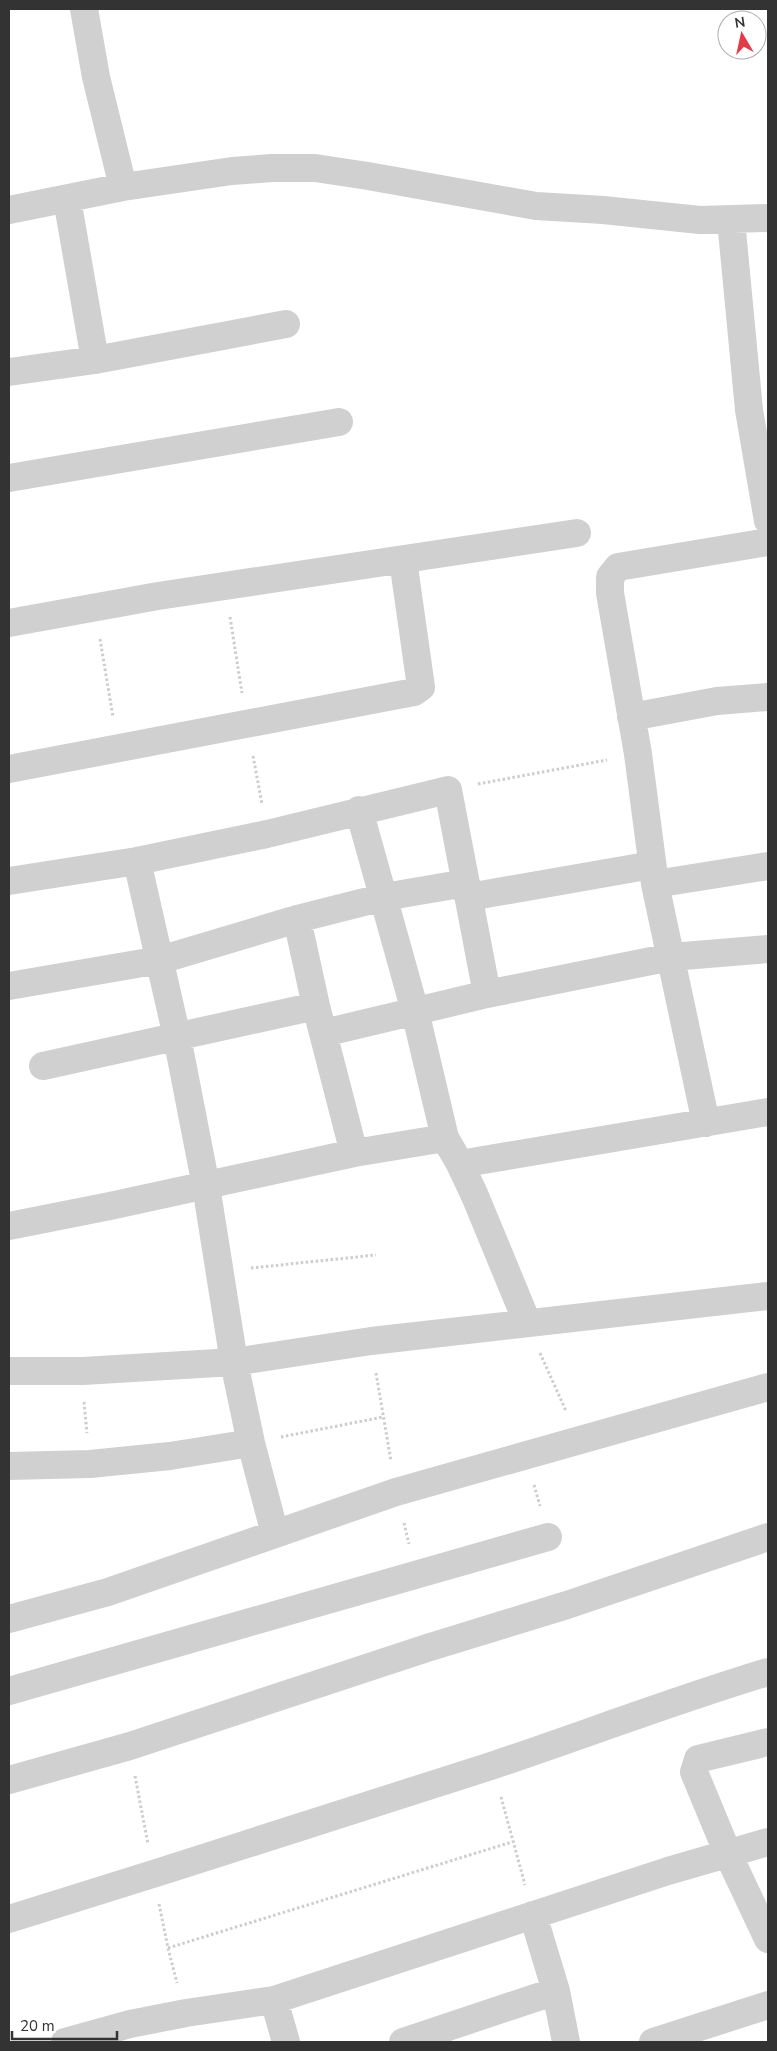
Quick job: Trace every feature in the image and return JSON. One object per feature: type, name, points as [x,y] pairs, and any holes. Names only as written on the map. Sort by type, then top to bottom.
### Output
[{"type":"street","points":[[84,9],[96,77],[123,187]]},
{"type":"street","points":[[9,210],[123,187],[232,171],[272,168],[315,168],[536,206],[603,210],[700,220],[768,218]]},
{"type":"street","points":[[67,199],[95,360]]},
{"type":"street","points":[[731,220],[759,408],[768,521]]},
{"type":"street","points":[[9,372],[95,360],[286,324]]},
{"type":"street","points":[[9,478],[339,422]]},
{"type":"street","points":[[9,623],[95,607],[578,533]]},
{"type":"street","points":[[706,1123],[654,874],[638,754],[610,593],[610,577],[618,567],[768,542]]},
{"type":"street","points":[[9,769],[414,692],[421,686],[403,560]]},
{"type":"street","points":[[631,717],[717,701],[768,697]]},
{"type":"street","points":[[9,881],[137,861],[267,834],[359,810],[448,790],[487,994]]},
{"type":"street","points":[[359,810],[415,1011],[445,1138],[460,1164],[527,1322]]},
{"type":"street","points":[[137,861],[177,1037],[206,1186],[234,1362],[251,1443],[275,1534]]},
{"type":"street","points":[[9,986],[160,960],[297,919],[384,897],[768,866]]},
{"type":"street","points":[[297,919],[316,1006],[354,1153]]},
{"type":"street","points":[[324,1033],[487,994],[671,957],[768,949]]},
{"type":"street","points":[[43,1066],[316,1006]]},
{"type":"street","points":[[460,1164],[768,1112]]},
{"type":"street","points":[[9,1226],[206,1186],[354,1153],[445,1138]]},
{"type":"street","points":[[9,1371],[83,1371],[234,1362],[371,1341],[768,1296]]},
{"type":"street","points":[[9,1619],[108,1592],[396,1492],[526,1456],[578,1439],[768,1387]]},
{"type":"street","points":[[9,1466],[90,1464],[170,1456],[251,1443]]},
{"type":"street","points":[[9,1691],[548,1537]]},
{"type":"street","points":[[9,1780],[130,1746],[427,1648],[567,1605],[768,1537]]},
{"type":"street","points":[[9,1919],[493,1765],[662,1706],[768,1672]]},
{"type":"street","points":[[768,1742],[698,1760],[694,1772],[728,1854],[768,1940]]},
{"type":"street","points":[[65,2042],[132,2033],[186,2012],[274,2000],[668,1871],[768,1842]]},
{"type":"street","points":[[533,1915],[556,1991],[566,2042]]},
{"type":"street","points":[[403,2042],[556,1991]]},
{"type":"street","points":[[274,2000],[286,2042]]},
{"type":"street","points":[[654,2042],[768,2005]]},
{"type":"path","points":[[95,607],[118,748]]},
{"type":"path","points":[[448,790],[638,754]]},
{"type":"path","points":[[220,1271],[376,1255]]},
{"type":"path","points":[[527,1322],[578,1439]]},
{"type":"path","points":[[371,1341],[396,1492],[416,1575]]},
{"type":"path","points":[[83,1371],[90,1464]]},
{"type":"path","points":[[251,1443],[383,1417]]},
{"type":"path","points":[[526,1456],[548,1537]]},
{"type":"path","points":[[130,1746],[168,1948],[512,1842]]},
{"type":"path","points":[[493,1765],[533,1915]]}]
